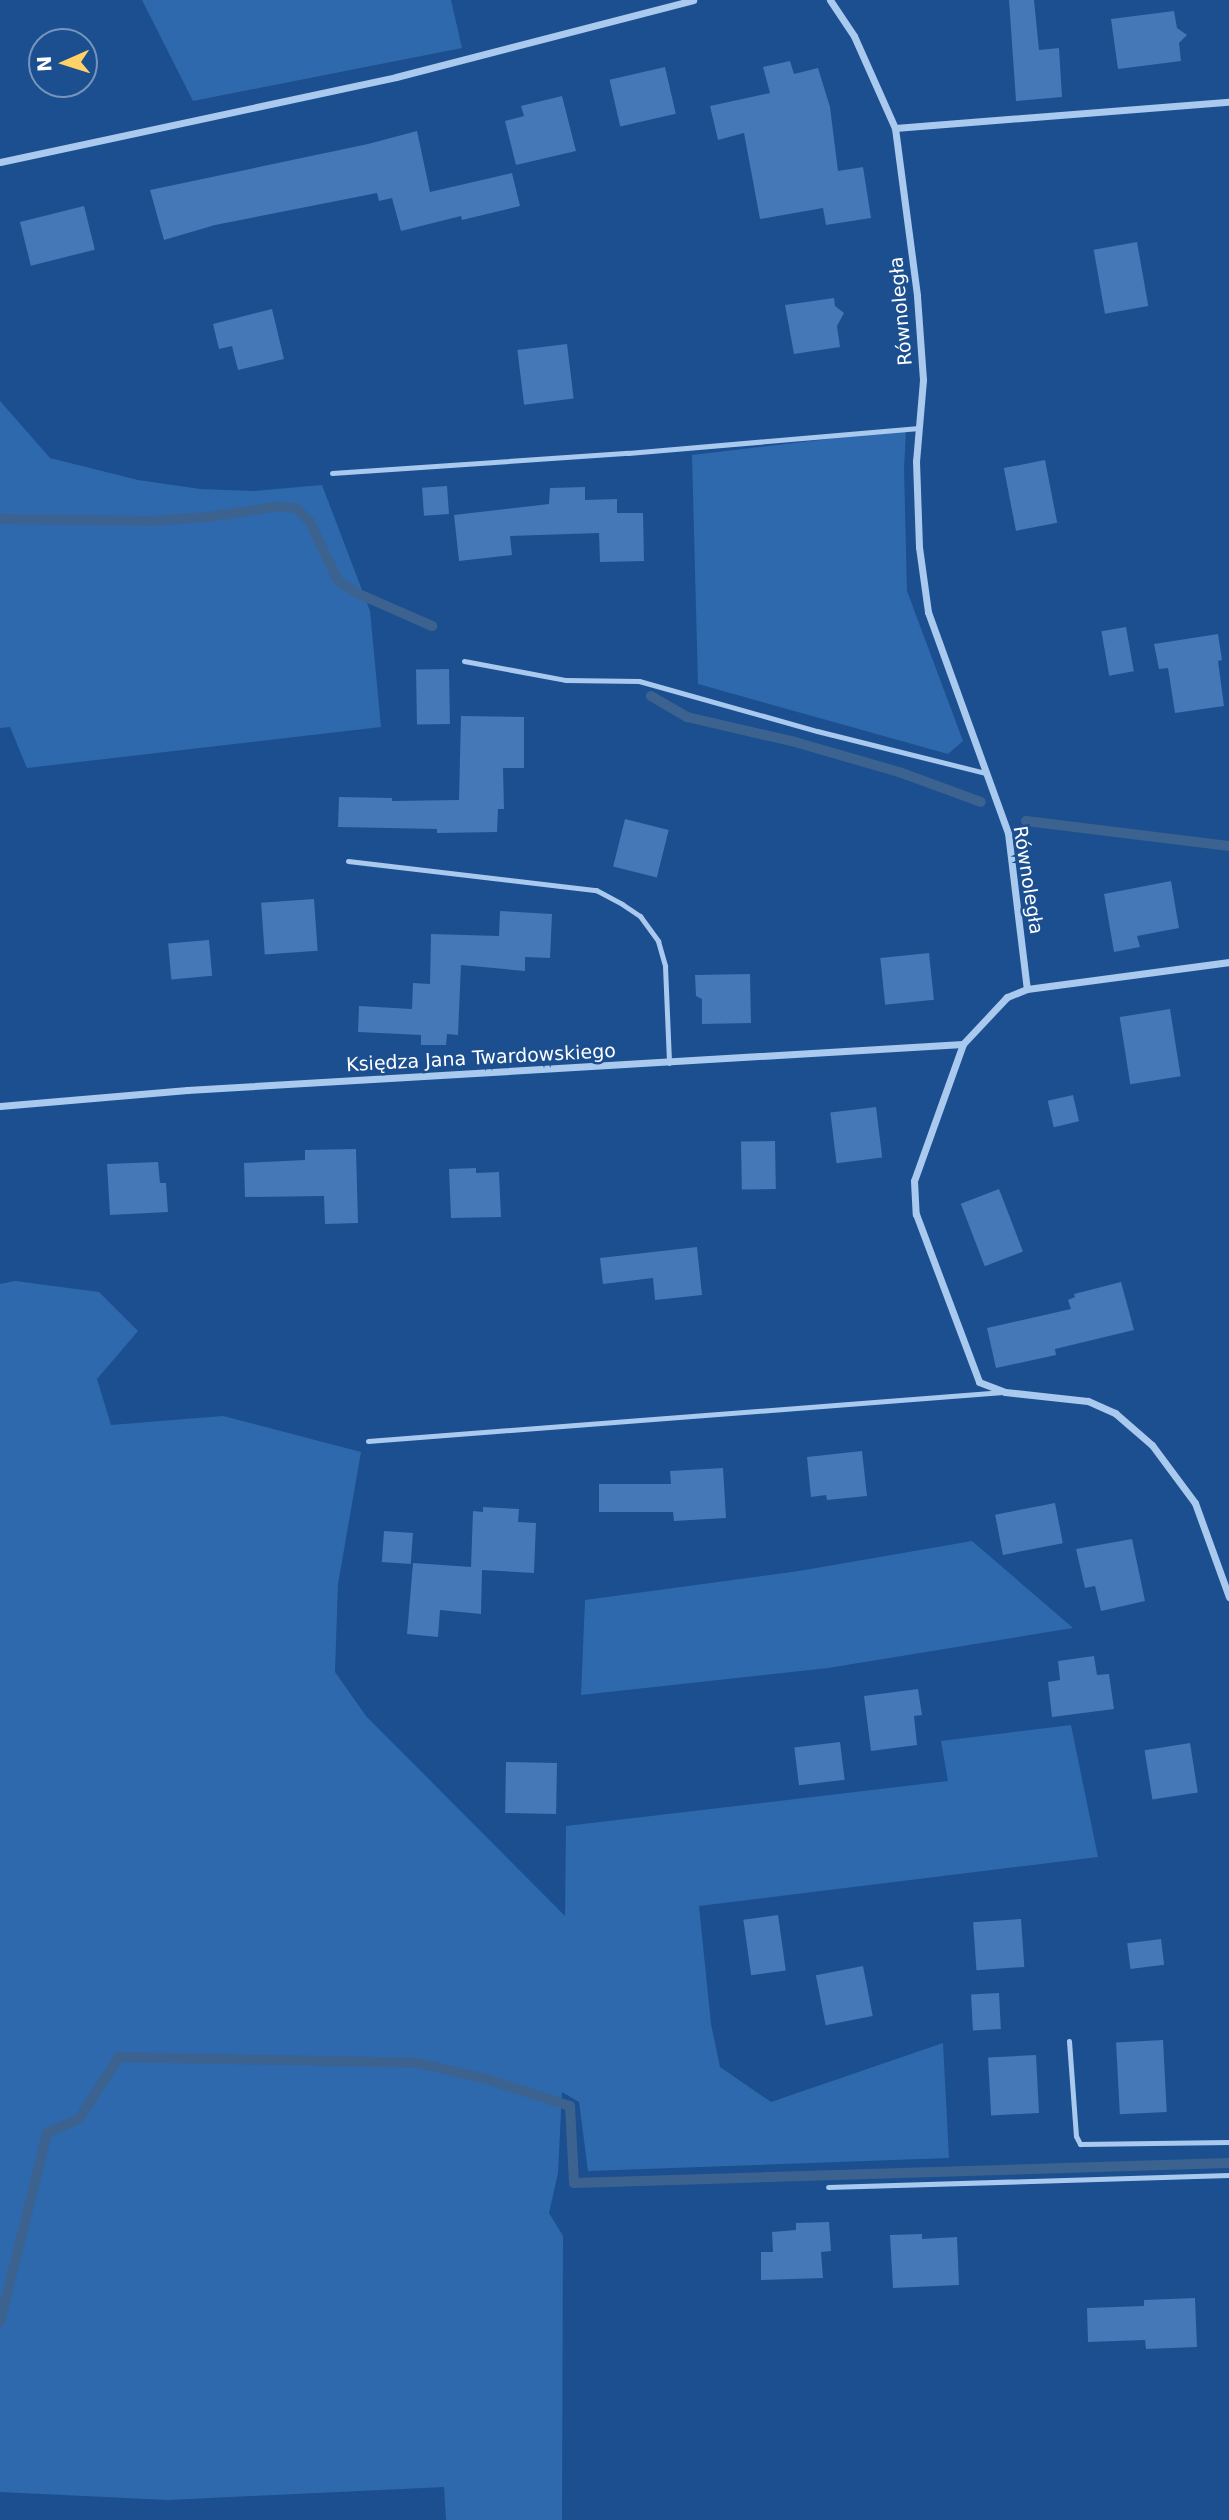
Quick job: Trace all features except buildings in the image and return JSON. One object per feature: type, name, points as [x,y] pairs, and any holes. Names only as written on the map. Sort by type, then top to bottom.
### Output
[{"type":"street","points":[[0,162],[397,77],[693,0]]},
{"type":"street","name":"Równoległa","points":[[830,0],[854,36],[895,128],[917,296],[923,380],[919,428],[919,547],[928,612],[1008,833],[1027,989]]},
{"type":"street","points":[[895,128],[1229,102]]},
{"type":"street","points":[[1229,962],[1027,989],[1007,997],[963,1044],[914,1181],[916,1214],[979,1382],[1005,1392],[1088,1401],[1115,1413],[1152,1445],[1195,1503],[1208,1531],[1229,1597]]},
{"type":"street","name":"Księdza Jana Twardowskiego","points":[[0,1106],[187,1090],[963,1044]]},
{"type":"lane","points":[[332,473],[642,452],[919,428]]},
{"type":"lane","points":[[464,660],[566,680],[639,681],[817,732],[986,773]]},
{"type":"lane","points":[[348,860],[596,890],[622,904],[640,916],[658,941],[665,966],[668,1063]]},
{"type":"lane","points":[[368,1441],[1005,1392]]},
{"type":"lane","points":[[1069,2041],[1076,2136],[1080,2144],[1229,2142]]},
{"type":"lane","points":[[828,2187],[1229,2175]]},
{"type":"shaded area","points":[[142,0],[451,0],[462,48],[193,101]]},
{"type":"shaded area","points":[[0,401],[50,458],[138,480],[200,489],[254,491],[322,485],[370,611],[381,727],[27,768],[10,727],[0,728]]},
{"type":"shaded area","points":[[906,430],[904,469],[907,591],[963,741],[948,754],[698,684],[692,455]]},
{"type":"shaded area","points":[[15,1281],[99,1292],[138,1331],[97,1379],[111,1425],[223,1416],[361,1452],[338,1584],[335,1672],[366,1716],[565,1916],[566,1826],[948,1781],[941,1741],[1071,1725],[1098,1857],[699,1906],[711,2024],[720,2067],[771,2102],[943,2043],[949,2158],[588,2171],[579,2102],[562,2092],[558,2173],[549,2213],[563,2236],[562,2520],[446,2520],[444,2487],[168,2500],[0,2492],[0,1284]]},
{"type":"shaded area","points":[[972,1541],[1073,1628],[828,1668],[581,1695],[585,1600],[799,1571]]},
{"type":"waterway","points":[[0,519],[150,521],[209,517],[273,507],[296,508],[310,522],[338,581],[359,594],[432,626]]},
{"type":"waterway","points":[[651,696],[687,717],[795,742],[899,772],[981,802]]},
{"type":"waterway","points":[[1026,821],[1229,846]]},
{"type":"waterway","points":[[0,2322],[47,2133],[79,2119],[119,2057],[418,2063],[486,2079],[570,2106],[574,2183],[1229,2163]]}]
